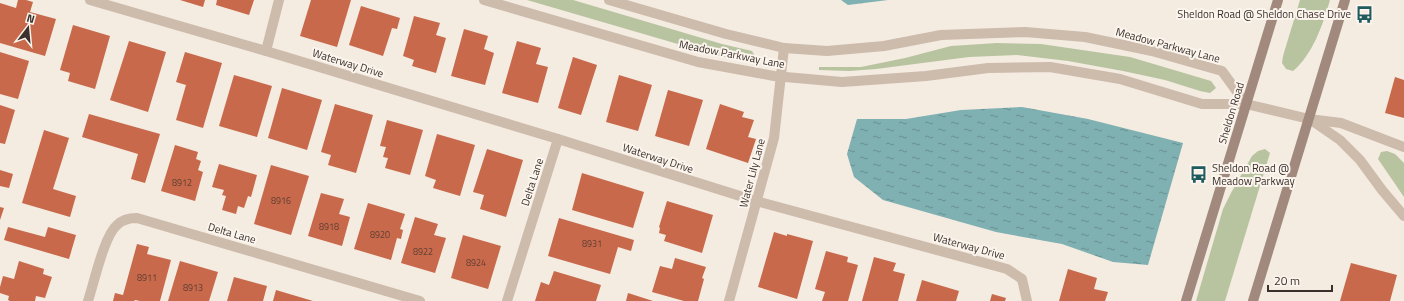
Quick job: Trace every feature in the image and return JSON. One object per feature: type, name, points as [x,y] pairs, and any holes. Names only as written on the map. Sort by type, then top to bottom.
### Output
[{"type":"main road","name":"Sheldon Road","points":[[1186,301],[1278,0]]},
{"type":"main road","points":[[1253,301],[1345,0]]},
{"type":"street","name":"Waterway Drive","points":[[90,0],[558,138],[756,201],[1007,269],[1022,279],[1027,301]]},
{"type":"street","points":[[266,51],[279,0]]},
{"type":"street","name":"Meadow Parkway Lane","points":[[484,0],[698,62],[781,77],[842,82],[926,76],[988,68],[1050,67],[1120,79],[1202,104],[1246,104]]},
{"type":"street","name":"Meadow Parkway Lane","points":[[609,0],[726,34],[784,48],[827,51],[884,46],[941,35],[1025,32],[1085,37],[1152,51],[1222,71],[1246,104]]},
{"type":"street","name":"Water Lily Lane","points":[[729,301],[774,138],[784,48]]},
{"type":"street","points":[[1246,104],[1309,119],[1341,123],[1400,146],[1404,153]]},
{"type":"street","points":[[1309,119],[1340,140],[1360,160],[1382,190],[1404,216]]},
{"type":"street","name":"Delta Lane","points":[[507,301],[558,138]]},
{"type":"street","name":"Delta Lane","points":[[88,301],[108,237],[117,224],[130,218],[137,218],[420,301]]},
{"type":"green space","points":[[527,0],[573,0],[722,44],[752,51],[755,56],[751,60],[719,56]]},
{"type":"green space","points":[[1300,0],[1330,0],[1312,47],[1293,71],[1286,69],[1282,63]]},
{"type":"green space","points":[[997,43],[1041,44],[1130,57],[1211,81],[1216,88],[1210,93],[1165,80],[1123,71],[1068,61],[1017,55],[969,57],[876,69],[849,71],[819,70],[819,67],[861,67],[905,58],[951,46]]},
{"type":"green space","points":[[1265,149],[1270,153],[1225,301],[1196,301],[1223,209],[1252,156],[1258,151]]},
{"type":"green space","points":[[1387,151],[1395,154],[1404,163],[1404,197],[1378,159],[1381,152]]},
{"type":"water","points":[[841,0],[888,0],[848,5]]},
{"type":"water","points":[[1022,107],[1088,119],[1183,143],[1148,265],[1113,262],[1062,244],[996,232],[883,200],[854,177],[847,154],[857,119],[906,119],[961,110]]},
{"type":"building","points":[[18,0],[33,2],[30,12],[56,19],[45,56],[0,43],[0,3],[16,8]]},
{"type":"building","points":[[180,0],[205,0],[203,7]]},
{"type":"building","points":[[217,0],[254,0],[249,15],[216,5]]},
{"type":"building","points":[[311,0],[351,0],[337,47],[300,36]]},
{"type":"building","points":[[361,6],[400,18],[397,29],[392,28],[383,56],[349,45]]},
{"type":"building","points":[[414,16],[440,23],[436,35],[446,38],[436,73],[412,66],[414,60],[403,56]]},
{"type":"building","points":[[73,25],[110,36],[95,89],[68,81],[70,73],[60,70]]},
{"type":"building","points":[[464,29],[488,36],[484,49],[494,53],[485,85],[451,76]]},
{"type":"building","points":[[129,41],[166,52],[148,112],[110,100]]},
{"type":"building","points":[[517,41],[541,48],[536,64],[548,67],[538,103],[502,93]]},
{"type":"building","points":[[0,52],[29,61],[18,99],[0,94]]},
{"type":"building","points":[[185,52],[222,63],[203,128],[176,120],[186,85],[176,82]]},
{"type":"building","points":[[573,57],[597,65],[581,115],[558,108]]},
{"type":"building","points":[[234,75],[272,86],[257,137],[219,126]]},
{"type":"building","points":[[619,75],[652,85],[638,131],[606,122]]},
{"type":"building","points":[[1395,77],[1404,80],[1404,118],[1385,113]]},
{"type":"building","points":[[282,88],[322,100],[307,150],[268,138]]},
{"type":"building","points":[[668,90],[703,100],[689,146],[655,136]]},
{"type":"building","points":[[335,104],[373,115],[356,173],[328,165],[331,155],[321,152]]},
{"type":"building","points":[[720,104],[744,112],[742,117],[754,120],[748,137],[756,139],[748,163],[706,149]]},
{"type":"building","points":[[0,105],[15,110],[5,144],[0,143]]},
{"type":"building","points":[[89,114],[160,134],[145,183],[131,179],[138,154],[82,137]]},
{"type":"building","points":[[387,120],[423,130],[410,175],[385,168],[388,158],[383,157],[386,147],[380,146]]},
{"type":"building","points":[[44,130],[69,138],[53,189],[76,196],[70,217],[22,203]]},
{"type":"building","points":[[437,134],[475,145],[460,196],[433,188],[436,180],[425,176]]},
{"type":"building","points":[[175,145],[198,152],[196,159],[201,161],[198,170],[203,172],[195,201],[161,191]]},
{"type":"building","points":[[487,149],[523,160],[506,217],[480,209],[484,195],[473,192]]},
{"type":"building","points":[[219,164],[257,175],[251,197],[248,196],[244,208],[238,206],[236,214],[222,210],[226,196],[222,195],[224,190],[212,187]]},
{"type":"building","points":[[271,165],[309,176],[291,235],[254,224]]},
{"type":"building","points":[[0,170],[13,174],[9,188],[0,186]]},
{"type":"building","points":[[582,173],[644,192],[633,228],[572,210]]},
{"type":"building","points":[[321,193],[344,199],[339,214],[350,217],[342,246],[308,236]]},
{"type":"building","points":[[667,201],[713,215],[702,253],[664,241],[666,235],[659,233],[659,227]]},
{"type":"building","points":[[368,203],[405,214],[400,229],[403,230],[401,239],[397,238],[391,260],[354,249]]},
{"type":"building","points":[[0,207],[4,208],[0,220]]},
{"type":"building","points":[[415,217],[438,224],[434,235],[446,238],[435,273],[401,263]]},
{"type":"building","points":[[559,218],[634,240],[631,251],[618,247],[610,274],[548,256]]},
{"type":"building","points":[[8,227],[45,237],[48,227],[76,235],[69,259],[4,240]]},
{"type":"building","points":[[774,232],[813,241],[797,299],[758,287]]},
{"type":"building","points":[[463,235],[501,246],[488,289],[451,278]]},
{"type":"building","points":[[137,244],[149,247],[147,254],[171,260],[160,301],[113,301],[115,293],[123,295]]},
{"type":"building","points":[[826,251],[848,257],[847,262],[858,265],[848,301],[822,301],[825,292],[815,289]]},
{"type":"building","points":[[874,257],[896,263],[893,271],[905,274],[898,301],[862,301]]},
{"type":"building","points":[[675,258],[706,267],[702,278],[704,279],[698,301],[684,301],[652,292],[660,266],[672,269]]},
{"type":"building","points":[[19,261],[44,269],[43,274],[52,277],[45,298],[36,296],[35,301],[10,301],[8,300],[9,296],[0,293],[3,276],[14,279]]},
{"type":"building","points":[[180,261],[218,272],[209,301],[168,301]]},
{"type":"building","points":[[1351,263],[1397,275],[1390,301],[1340,301]]},
{"type":"building","points":[[1068,269],[1097,278],[1094,289],[1108,292],[1105,301],[1059,301]]},
{"type":"building","points":[[554,271],[601,285],[596,301],[535,301],[541,282],[549,285]]},
{"type":"building","points":[[234,277],[267,286],[263,301],[227,301]]},
{"type":"building","points":[[922,280],[959,291],[956,301],[916,301]]},
{"type":"building","points":[[276,290],[313,301],[273,301]]},
{"type":"building","points":[[628,293],[653,301],[626,301]]},
{"type":"building","points":[[992,294],[1006,298],[1005,301],[990,301]]},
{"type":"place","name":"Sheldon Road @ Sheldon Chase Drive","points":[[1364,14]]},
{"type":"place","name":"Sheldon Road @ Meadow Parkway","points":[[1199,174]]}]
